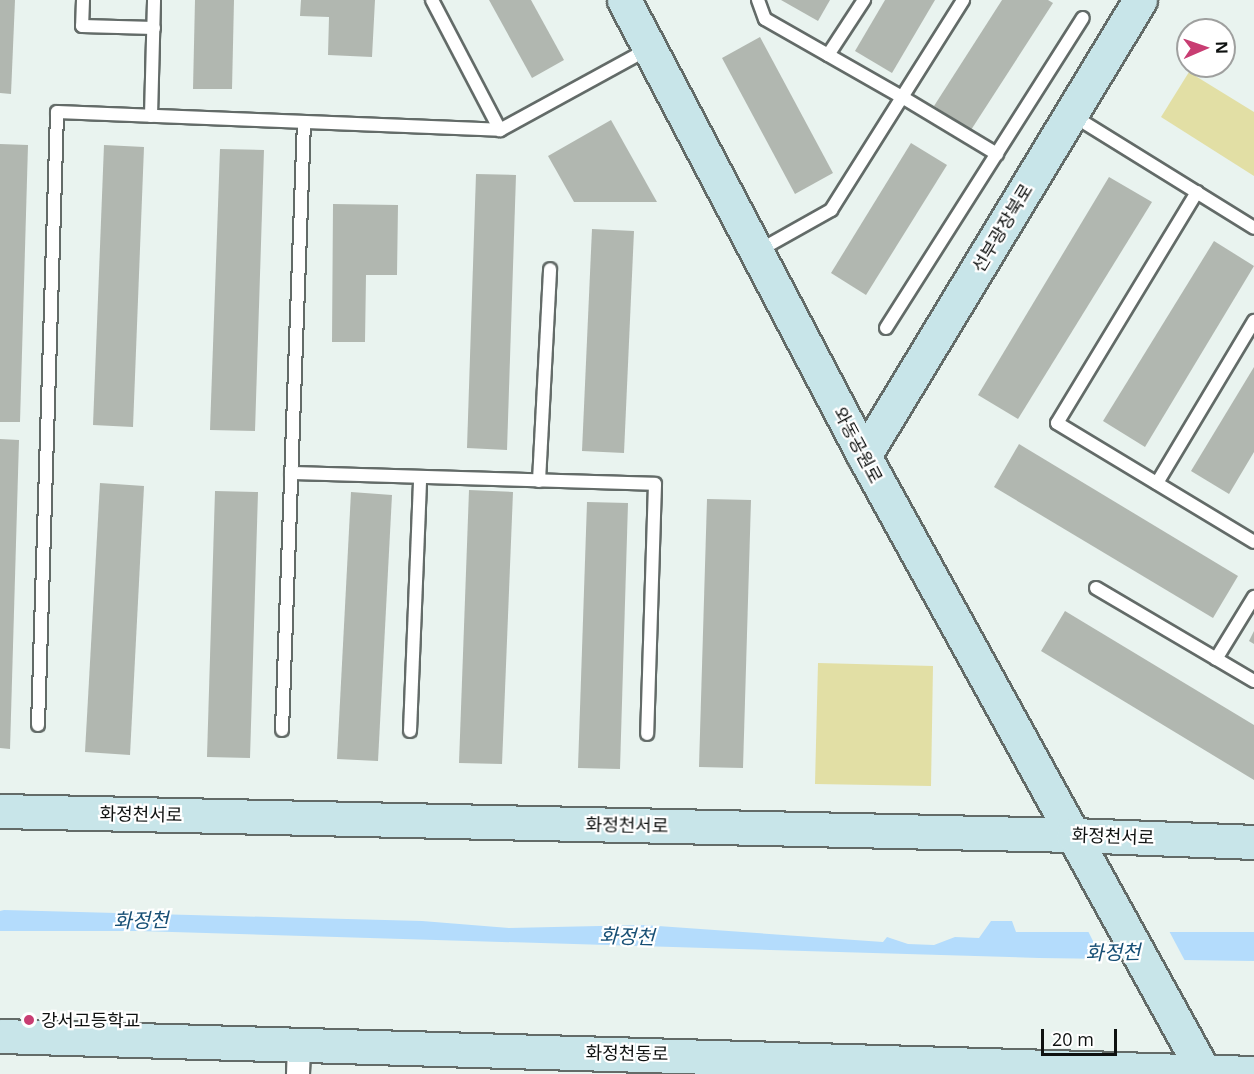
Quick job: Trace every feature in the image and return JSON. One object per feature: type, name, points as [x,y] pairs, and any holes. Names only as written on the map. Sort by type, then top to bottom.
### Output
[{"type":"street","name":"와동공원로","points":[[624,0],[864,456],[1205,1073]]},
{"type":"street","name":"선부광장북로","points":[[864,456],[1140,0]]},
{"type":"street","name":"화정천서로","points":[[0,811],[1073,835],[1254,842]]},
{"type":"street","name":"화정천동로","points":[[0,1036],[298,1059],[1254,1073]]},
{"type":"lane","points":[[83,0],[82,26],[154,28]]},
{"type":"lane","points":[[151,116],[154,0]]},
{"type":"lane","points":[[432,0],[501,130]]},
{"type":"lane","points":[[758,0],[765,19],[997,154]]},
{"type":"lane","points":[[828,55],[864,0]]},
{"type":"lane","points":[[757,252],[831,210],[963,0]]},
{"type":"lane","points":[[886,328],[1083,18]]},
{"type":"lane","points":[[38,725],[57,112],[501,130],[648,49]]},
{"type":"lane","points":[[1071,115],[1254,228]]},
{"type":"lane","points":[[282,730],[304,122]]},
{"type":"lane","points":[[1197,192],[1057,423],[1252,538]]},
{"type":"lane","points":[[539,481],[550,269]]},
{"type":"lane","points":[[1157,483],[1254,321]]},
{"type":"lane","points":[[291,473],[655,484],[648,735]]},
{"type":"lane","points":[[410,731],[420,477]]},
{"type":"lane","points":[[1096,588],[1254,681]]},
{"type":"lane","points":[[1216,659],[1254,597]]},
{"type":"shaded area","points":[[1185,78],[1199,78],[1254,112],[1254,176],[1161,117]]},
{"type":"shaded area","points":[[818,663],[933,666],[931,786],[815,784]]},
{"type":"water","name":"화정천","points":[[0,911],[422,921],[509,928],[644,925],[883,942],[887,937],[908,944],[934,945],[955,937],[979,938],[991,921],[1012,921],[1016,932],[1254,932],[1254,961],[1039,958],[139,931],[0,931]]},
{"type":"pier","points":[[1087,929],[1168,929],[1185,961],[1103,961]]},
{"type":"building","points":[[0,0],[15,0],[11,94],[0,93]]},
{"type":"building","points":[[195,0],[234,0],[232,89],[193,89]]},
{"type":"building","points":[[301,0],[375,0],[372,57],[328,55],[329,17],[300,16]]},
{"type":"building","points":[[489,0],[531,0],[564,60],[532,78]]},
{"type":"building","points":[[781,0],[830,0],[818,21]]},
{"type":"building","points":[[885,0],[935,0],[892,73],[855,51]]},
{"type":"building","points":[[1002,0],[1048,0],[1053,3],[971,130],[934,106]]},
{"type":"building","points":[[760,37],[833,173],[795,194],[722,58]]},
{"type":"building","points":[[611,120],[657,202],[574,202],[548,156]]},
{"type":"building","points":[[911,143],[947,165],[866,295],[831,273]]},
{"type":"building","points":[[0,144],[28,145],[20,422],[0,422]]},
{"type":"building","points":[[104,145],[144,147],[133,427],[93,425]]},
{"type":"building","points":[[220,149],[264,150],[255,431],[210,430]]},
{"type":"building","points":[[476,174],[516,175],[507,450],[467,448]]},
{"type":"building","points":[[1109,177],[1152,202],[1018,419],[978,395]]},
{"type":"building","points":[[333,204],[398,205],[397,275],[366,275],[365,342],[332,342]]},
{"type":"building","points":[[592,229],[634,231],[624,453],[582,451]]},
{"type":"building","points":[[1214,241],[1254,266],[1145,447],[1103,421]]},
{"type":"building","points":[[1254,367],[1254,452],[1229,494],[1191,471]]},
{"type":"building","points":[[0,439],[19,440],[10,749],[0,748]]},
{"type":"building","points":[[1019,444],[1238,576],[1213,618],[994,487]]},
{"type":"building","points":[[100,483],[144,486],[130,755],[85,752]]},
{"type":"building","points":[[469,490],[513,492],[502,764],[459,763]]},
{"type":"building","points":[[215,491],[258,492],[250,758],[207,757]]},
{"type":"building","points":[[351,492],[392,495],[378,761],[337,759]]},
{"type":"building","points":[[707,499],[751,500],[743,768],[699,767]]},
{"type":"building","points":[[587,502],[628,503],[620,769],[578,768]]},
{"type":"building","points":[[1065,611],[1254,725],[1254,780],[1041,651]]},
{"type":"building","points":[[1254,631],[1254,644],[1249,641]]},
{"type":"place","name":"강서고등학교","points":[[29,1020]]}]
